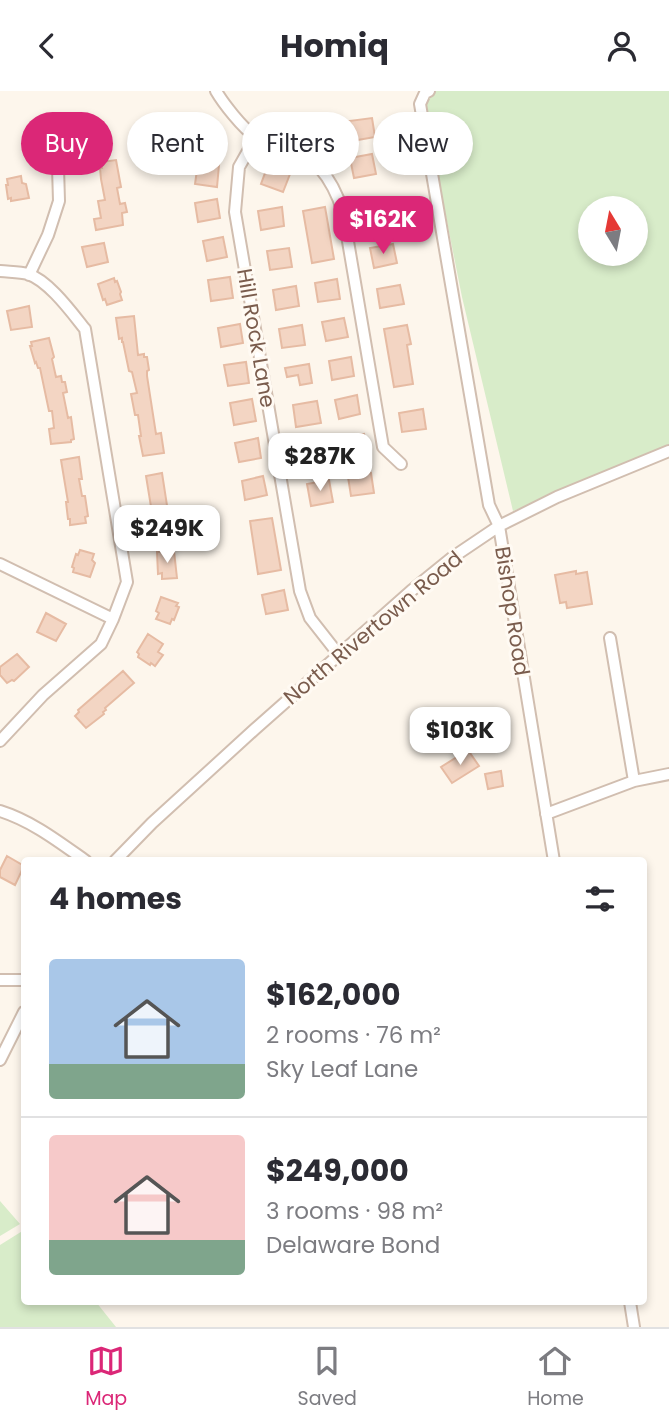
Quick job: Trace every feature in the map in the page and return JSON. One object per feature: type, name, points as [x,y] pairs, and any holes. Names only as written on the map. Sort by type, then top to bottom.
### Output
[{"type":"street","points":[[216,91],[225,106],[242,123]]},
{"type":"street","name":"Bishop Road","points":[[429,91],[419,104],[489,505],[499,526],[553,857]]},
{"type":"street","name":"Hill Rock Lane","points":[[242,161],[239,166],[235,212],[300,590],[310,618],[339,655]]},
{"type":"street","points":[[29,275],[48,236],[59,201],[58,175]]},
{"type":"street","points":[[324,175],[333,185],[343,212],[383,447],[401,464]]},
{"type":"street","points":[[0,271],[29,275],[45,285],[64,302],[85,329],[127,582],[101,644],[43,695],[0,741]]},
{"type":"street","name":"North Rivertown Road","points":[[127,856],[152,823],[453,557],[499,526],[557,497],[669,451]]},
{"type":"street","points":[[0,564],[113,619]]},
{"type":"street","points":[[610,638],[634,781]]},
{"type":"street","points":[[546,814],[634,781],[669,774]]},
{"type":"street","points":[[0,811],[13,814],[80,857]]},
{"type":"street","points":[[0,980],[21,980]]},
{"type":"street","points":[[0,1060],[21,1018]]},
{"type":"street","points":[[630,1305],[634,1327]]},
{"type":"green space","points":[[421,91],[669,91],[669,449],[513,511],[462,297],[438,175],[473,175],[473,112],[425,112]]},
{"type":"green space","points":[[0,1201],[20,1224],[0,1236]]},
{"type":"green space","points":[[21,1232],[21,1305],[98,1305],[116,1327],[0,1327],[0,1245]]},
{"type":"building","points":[[372,118],[373,137],[359,140],[359,120]]},
{"type":"building","points":[[372,154],[373,175],[354,178],[353,175],[359,175],[359,156]]},
{"type":"building","points":[[113,160],[116,160],[121,187],[117,188],[120,204],[125,203],[127,212],[122,213],[123,225],[96,230],[94,219],[101,218],[98,201],[105,200],[101,175],[113,175]]},
{"type":"building","points":[[196,175],[218,175],[217,187],[195,184]]},
{"type":"building","points":[[264,175],[290,175],[283,192],[261,184]]},
{"type":"building","points":[[21,176],[29,198],[11,201],[11,198],[8,199],[7,179]]},
{"type":"building","points":[[217,199],[220,218],[198,222],[195,203]]},
{"type":"building","points":[[387,203],[390,222],[367,226],[364,207]]},
{"type":"building","points":[[282,207],[284,226],[261,230],[258,211]]},
{"type":"building","points":[[325,207],[334,259],[312,263],[303,211]]},
{"type":"building","points":[[223,237],[227,257],[207,261],[203,241]]},
{"type":"building","points":[[104,243],[108,262],[87,267],[82,247]]},
{"type":"building","points":[[393,244],[397,263],[374,268],[370,248]]},
{"type":"building","points":[[289,248],[292,267],[270,270],[267,251]]},
{"type":"building","points":[[230,277],[233,298],[211,301],[208,280]]},
{"type":"building","points":[[114,278],[122,300],[107,305],[98,284]]},
{"type":"building","points":[[337,279],[340,299],[318,302],[315,283]]},
{"type":"building","points":[[400,285],[404,304],[380,308],[377,289]]},
{"type":"building","points":[[296,286],[299,306],[276,310],[273,290]]},
{"type":"building","points":[[29,306],[32,327],[11,330],[7,311]]},
{"type":"building","points":[[134,316],[138,355],[144,354],[144,357],[147,357],[147,376],[156,434],[161,433],[164,453],[143,456],[138,415],[135,415],[131,394],[137,393],[122,338],[119,339],[116,318]]},
{"type":"building","points":[[344,318],[348,337],[326,341],[322,322]]},
{"type":"building","points":[[240,324],[243,343],[221,347],[218,328]]},
{"type":"building","points":[[302,325],[305,345],[282,348],[279,329]]},
{"type":"building","points":[[407,325],[413,384],[394,387],[384,329]]},
{"type":"building","points":[[49,338],[56,377],[61,376],[62,382],[65,382],[67,392],[63,393],[68,418],[71,417],[74,439],[71,442],[51,444],[49,429],[54,428],[52,411],[49,411],[40,368],[35,363],[30,346],[31,342]]},
{"type":"building","points":[[351,357],[354,376],[332,380],[329,361]]},
{"type":"building","points":[[246,362],[249,383],[228,386],[224,365]]},
{"type":"building","points":[[309,364],[312,383],[300,385],[298,375],[287,377],[285,368]]},
{"type":"building","points":[[357,395],[360,414],[339,419],[335,400]]},
{"type":"building","points":[[252,399],[256,421],[234,425],[230,403]]},
{"type":"building","points":[[317,401],[321,423],[296,427],[293,405]]},
{"type":"building","points":[[423,409],[426,429],[402,432],[399,413]]},
{"type":"building","points":[[364,434],[368,454],[346,457],[343,438]]},
{"type":"building","points":[[258,438],[261,458],[239,462],[235,443]]},
{"type":"building","points":[[323,441],[326,461],[302,464],[299,445]]},
{"type":"building","points":[[79,457],[82,479],[79,479],[88,516],[85,517],[86,523],[70,525],[61,460]]},
{"type":"building","points":[[162,473],[168,512],[172,515],[174,527],[173,535],[158,537],[146,476]]},
{"type":"building","points":[[371,473],[374,493],[351,496],[348,477]]},
{"type":"building","points":[[263,476],[267,495],[245,500],[242,481]]},
{"type":"building","points":[[329,480],[333,502],[311,506],[307,484]]},
{"type":"building","points":[[272,518],[281,570],[258,574],[250,521]]},
{"type":"building","points":[[80,550],[94,554],[92,560],[95,563],[90,577],[73,572],[76,554],[78,555]]},
{"type":"building","points":[[174,551],[177,578],[162,579],[162,573],[158,574],[157,552]]},
{"type":"building","points":[[576,571],[576,574],[587,572],[592,604],[567,608],[566,602],[560,603],[555,575]]},
{"type":"building","points":[[284,590],[288,610],[266,614],[262,595]]},
{"type":"building","points":[[161,597],[178,603],[176,606],[179,607],[170,624],[156,619]]},
{"type":"building","points":[[46,613],[66,624],[56,641],[37,632]]},
{"type":"building","points":[[148,634],[163,644],[158,652],[163,655],[155,666],[138,657],[137,652]]},
{"type":"building","points":[[17,654],[29,667],[14,681],[7,683],[0,675],[0,667]]},
{"type":"building","points":[[123,671],[134,683],[86,728],[75,716],[78,710]]},
{"type":"building","points":[[468,750],[479,766],[452,783],[441,767]]},
{"type":"building","points":[[501,771],[503,786],[488,789],[485,774]]},
{"type":"building","points":[[7,856],[21,864],[21,872],[15,885],[0,877],[0,870]]}]
